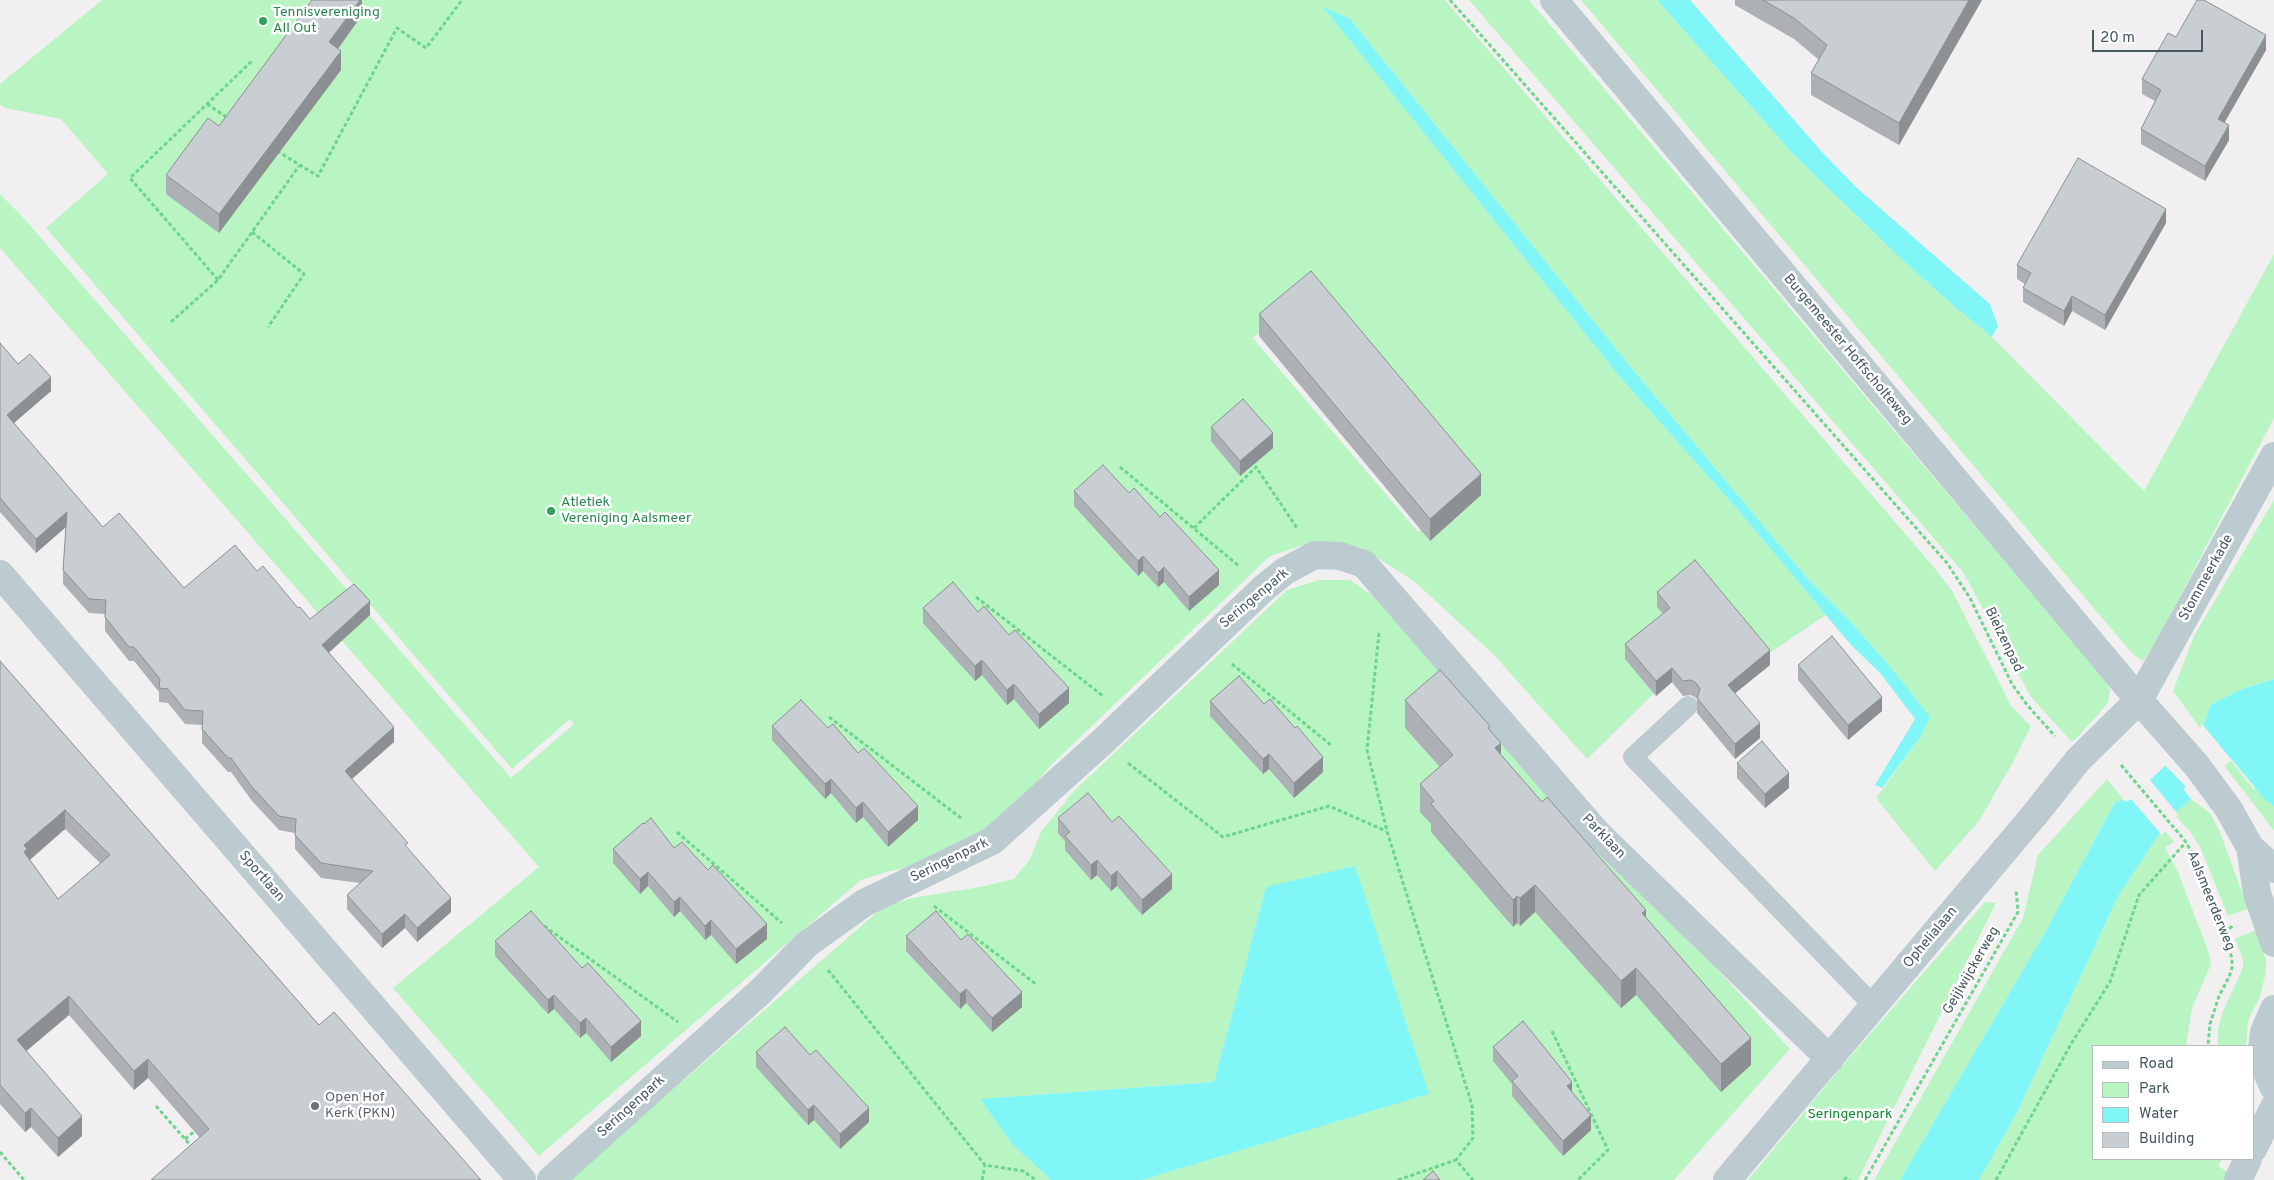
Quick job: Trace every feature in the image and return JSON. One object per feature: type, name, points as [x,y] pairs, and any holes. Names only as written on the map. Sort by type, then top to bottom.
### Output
[{"type":"street","name":"Burgemeester Hoffscholteweg","points":[[1554,0],[2148,709]]},
{"type":"street","name":"Stommeerkade","points":[[2148,709],[2274,456]]},
{"type":"street","points":[[1315,555],[1340,556],[1364,564],[1394,598]]},
{"type":"street","name":"Seringenpark","points":[[551,1180],[760,992],[807,944],[864,903],[992,841],[1101,743],[1205,642],[1265,587],[1286,571],[1315,555]]},
{"type":"street","name":"Sportlaan","points":[[0,574],[522,1180]]},
{"type":"street","name":"Parklaan","points":[[1394,598],[1597,833],[1830,1059]]},
{"type":"street","name":"Ophelialaan","points":[[1727,1180],[2036,813],[2078,760],[2148,709]]},
{"type":"street","points":[[2148,709],[2197,766],[2228,808],[2250,847],[2274,869]]},
{"type":"street","points":[[2250,847],[2257,892],[2274,943]]},
{"type":"street","points":[[2274,1009],[2264,1032],[2262,1049],[2264,1066],[2274,1088]]},
{"type":"street","points":[[2254,1147],[2274,1107]]},
{"type":"street","points":[[2238,1180],[2248,1160]]},
{"type":"lane","points":[[1688,706],[1633,757],[1873,1005]]},
{"type":"path","points":[[276,150],[318,176],[397,28],[426,48],[462,0]]},
{"type":"path","name":"Bielzenpad","points":[[1450,0],[1915,524],[1947,563],[1970,598],[2012,684],[2044,725],[2078,760]]},
{"type":"path","points":[[218,280],[130,178],[253,60]]},
{"type":"path","points":[[207,104],[230,119]]},
{"type":"path","points":[[171,322],[218,280],[300,166]]},
{"type":"path","points":[[252,232],[304,274],[268,327]]},
{"type":"path","points":[[1120,467],[1265,587]]},
{"type":"path","points":[[1194,528],[1256,467],[1315,555]]},
{"type":"path","points":[[976,597],[1128,716]]},
{"type":"path","points":[[1394,598],[1380,627],[1367,750],[1386,831],[1472,1105],[1473,1138],[1456,1160],[1398,1180]]},
{"type":"path","points":[[1205,642],[1332,746]]},
{"type":"path","points":[[829,717],[992,841]]},
{"type":"path","points":[[1101,743],[1223,837],[1329,806],[1386,831]]},
{"type":"path","name":"Aalsmeerderweg","points":[[2122,766],[2186,842],[2200,868],[2232,958],[2230,977],[2219,996],[2210,1024],[2208,1045]]},
{"type":"path","points":[[677,832],[807,944],[985,1165],[1023,1171],[1036,1180]]},
{"type":"path","points":[[1996,1180],[2071,1044],[2110,982],[2139,895],[2186,842]]},
{"type":"path","name":"Geijlwijckerweg","points":[[1865,1180],[2018,912],[2016,891],[2019,882]]},
{"type":"path","points":[[904,883],[1036,986]]},
{"type":"path","points":[[544,926],[705,1041]]},
{"type":"path","points":[[1552,1031],[1608,1150],[1578,1180]]},
{"type":"path","points":[[156,1106],[197,1153]]},
{"type":"path","points":[[185,1139],[200,1126]]},
{"type":"path","points":[[0,1152],[24,1180]]},
{"type":"path","points":[[1456,1160],[1473,1180]]},
{"type":"path","points":[[982,1180],[985,1165]]},
{"type":"path","points":[[1844,1180],[1846,1178],[1850,1180]]},
{"type":"green space","points":[[102,0],[1445,0],[1933,566],[1952,591],[2012,707],[2031,726],[1979,821],[1935,871],[1876,798],[1921,736],[1929,717],[1888,664],[1848,619],[1807,578],[1629,365],[1350,19],[1324,8],[1619,376],[1738,510],[1826,615],[1765,656],[1704,653],[1669,679],[1587,759],[1494,655],[1414,581],[1360,547],[1317,541],[1270,556],[1050,766],[1019,805],[959,860],[890,871],[861,880],[539,1156],[393,988],[539,867],[0,248],[0,194],[21,215],[511,778],[574,724],[570,719],[512,769],[46,228],[108,174],[61,119],[5,108],[0,104],[0,84]],"holes":[[[1301,296],[1466,491],[1418,532],[1253,338]]]},
{"type":"green space","points":[[1469,0],[1529,0],[2108,683],[2110,691],[2108,703],[2075,740],[2071,741],[2031,697],[1963,572]]},
{"type":"green space","points":[[1581,0],[1657,0],[1794,155],[1898,256],[1956,308],[1992,337],[2144,491],[2274,254],[2274,418],[2152,649],[2143,661],[2133,654],[2097,612]]},
{"type":"green space","points":[[2274,500],[2274,679],[2240,690],[2210,705],[2202,731],[2173,691],[2194,636]]},
{"type":"green space","points":[[1319,580],[1350,580],[1378,599],[1790,1049],[1674,1180],[1142,1180],[1429,1094],[1266,887],[1214,1082],[980,1099],[1013,1145],[1051,1180],[572,1180],[570,1170],[617,1138],[883,907],[912,898],[980,887],[1014,879],[1030,859],[1041,832],[1072,793],[1287,590]]},
{"type":"green space","points":[[2231,758],[2265,800],[2274,806],[2274,831],[2223,764]]},
{"type":"green space","points":[[2107,779],[2124,800],[2115,802],[2047,929],[1900,1180],[1874,1180],[2023,918],[2038,855]]},
{"type":"green space","points":[[2191,799],[2210,813],[2220,832],[2248,909],[2228,916],[2201,849],[2192,834],[2174,814]]},
{"type":"green space","points":[[2163,828],[2174,842],[2165,848],[2178,872],[2210,956],[2211,964],[2192,1008],[2186,1045],[2092,1045],[2092,1160],[2221,1160],[2218,1166],[2228,1172],[2225,1180],[1979,1180],[2018,1111],[2118,896]]},
{"type":"green space","name":"Seringenpark","points":[[1985,902],[1996,903],[1858,1180],[1748,1180],[1838,1071]]},
{"type":"green space","points":[[2256,930],[2266,960],[2266,972],[2260,996],[2248,1021],[2246,1045],[2218,1045],[2218,1029],[2223,1011],[2243,968],[2243,959],[2235,939]]},
{"type":"water","points":[[1657,0],[1690,0],[1822,152],[1857,188],[1990,304],[1998,326],[1992,337],[1956,308],[1898,256],[1794,155]]},
{"type":"water","points":[[1323,7],[1350,19],[1629,365],[1807,578],[1848,619],[1888,664],[1930,717],[1921,736],[1882,788],[1875,785],[1915,719],[1881,674],[1851,645],[1738,510],[1619,376]]},
{"type":"water","points":[[2274,679],[2274,806],[2265,800],[2231,758],[2183,789],[2191,799],[2174,814],[2163,828],[2118,896],[2018,1111],[1979,1180],[1900,1180],[2047,929],[2115,802],[2131,798],[2202,731],[2210,705],[2240,690]]},
{"type":"water","points":[[1355,866],[1429,1094],[1142,1180],[1051,1180],[1013,1145],[980,1099],[1214,1082],[1266,887]]},
{"type":"pier","points":[[2202,724],[2255,788],[2254,790],[2231,761],[2188,789],[2165,765],[2200,729]]},
{"type":"pier","points":[[2149,779],[2178,814],[2162,835],[2131,799],[2126,802],[2122,798],[2130,796]]},
{"type":"building","points":[[312,0],[360,0],[329,42],[341,51],[219,214],[166,175],[208,118],[219,126]]},
{"type":"building","points":[[1763,0],[1969,0],[1899,123],[1811,73],[1827,45],[1794,18]]},
{"type":"building","points":[[2197,0],[2204,0],[2266,35],[2218,119],[2229,125],[2205,166],[2141,129],[2161,90],[2142,79],[2168,33],[2176,37]]},
{"type":"building","points":[[2078,158],[2166,209],[2105,315],[2072,296],[2064,311],[2023,288],[2031,273],[2017,265]]},
{"type":"building","points":[[1311,271],[1481,474],[1430,519],[1259,314]]},
{"type":"building","points":[[0,343],[18,364],[30,354],[51,377],[7,415],[103,527],[119,513],[184,588],[235,545],[257,571],[263,566],[298,608],[300,607],[310,619],[354,584],[370,601],[322,645],[394,727],[345,771],[408,843],[405,845],[451,898],[417,928],[405,914],[382,934],[347,895],[373,871],[321,863],[295,835],[296,819],[279,816],[252,787],[231,758],[228,758],[202,729],[203,711],[185,710],[168,689],[159,688],[160,679],[134,647],[129,647],[105,617],[106,600],[89,599],[63,570],[67,512],[36,539],[0,498]]},
{"type":"building","points":[[1243,399],[1273,433],[1240,461],[1211,427]]},
{"type":"building","points":[[1103,465],[1129,493],[1134,488],[1160,517],[1165,512],[1219,570],[1189,597],[1164,567],[1158,573],[1143,556],[1138,561],[1074,491]]},
{"type":"building","points":[[1695,560],[1770,650],[1728,685],[1760,723],[1735,744],[1697,698],[1700,689],[1696,683],[1691,680],[1683,681],[1672,668],[1656,681],[1625,644],[1670,608],[1657,592]]},
{"type":"building","points":[[953,582],[978,612],[984,606],[1009,635],[1015,630],[1069,688],[1039,714],[1014,684],[1007,690],[982,660],[975,666],[923,608]]},
{"type":"building","points":[[1832,636],[1882,697],[1848,725],[1798,665]]},
{"type":"building","points":[[0,661],[319,1025],[334,1012],[481,1180],[151,1180],[209,1129],[148,1059],[134,1071],[69,996],[17,1040],[82,1116],[58,1138],[31,1108],[25,1113],[0,1085]],"holes":[[[65,810],[110,855],[58,899],[24,852],[27,849],[24,845]]]},
{"type":"building","points":[[1440,670],[1490,726],[1488,728],[1501,743],[1495,748],[1542,802],[1547,797],[1646,910],[1642,913],[1751,1038],[1721,1064],[1636,968],[1621,981],[1535,885],[1520,898],[1517,896],[1513,900],[1431,804],[1434,801],[1420,784],[1453,755],[1405,700]]},
{"type":"building","points":[[1239,676],[1264,704],[1270,699],[1295,728],[1297,726],[1323,757],[1294,783],[1269,754],[1263,759],[1210,701]]},
{"type":"building","points":[[801,700],[828,728],[833,724],[858,753],[864,748],[918,806],[888,832],[863,802],[856,808],[831,779],[825,784],[772,726]]},
{"type":"building","points":[[1762,741],[1789,773],[1765,794],[1737,763]]},
{"type":"building","points":[[1088,793],[1112,822],[1119,816],[1172,874],[1142,900],[1117,871],[1111,876],[1097,860],[1091,865],[1065,836],[1070,832],[1058,818]]},
{"type":"building","points":[[651,818],[674,848],[682,842],[708,870],[713,865],[767,924],[736,949],[711,920],[705,926],[680,897],[674,902],[648,872],[640,879],[613,849]]},
{"type":"building","points":[[531,911],[582,968],[588,963],[641,1021],[611,1047],[586,1018],[580,1023],[554,995],[548,1000],[495,941]]},
{"type":"building","points":[[936,911],[961,940],[968,934],[1022,992],[992,1018],[966,989],[960,994],[906,936]]},
{"type":"building","points":[[1523,1021],[1572,1082],[1567,1086],[1591,1115],[1563,1141],[1512,1081],[1518,1076],[1493,1047]]},
{"type":"building","points":[[785,1027],[810,1055],[816,1050],[869,1108],[840,1134],[814,1105],[808,1110],[756,1052]]},
{"type":"building","points":[[1433,1171],[1440,1180],[1423,1180]]},
{"type":"place","name":"Tennisvereniging All Out","points":[[263,21]]},
{"type":"place","name":"Atletiek Vereniging Aalsmeer","points":[[551,511]]},
{"type":"place","name":"Open Hof Kerk (PKN)","points":[[315,1106]]}]
